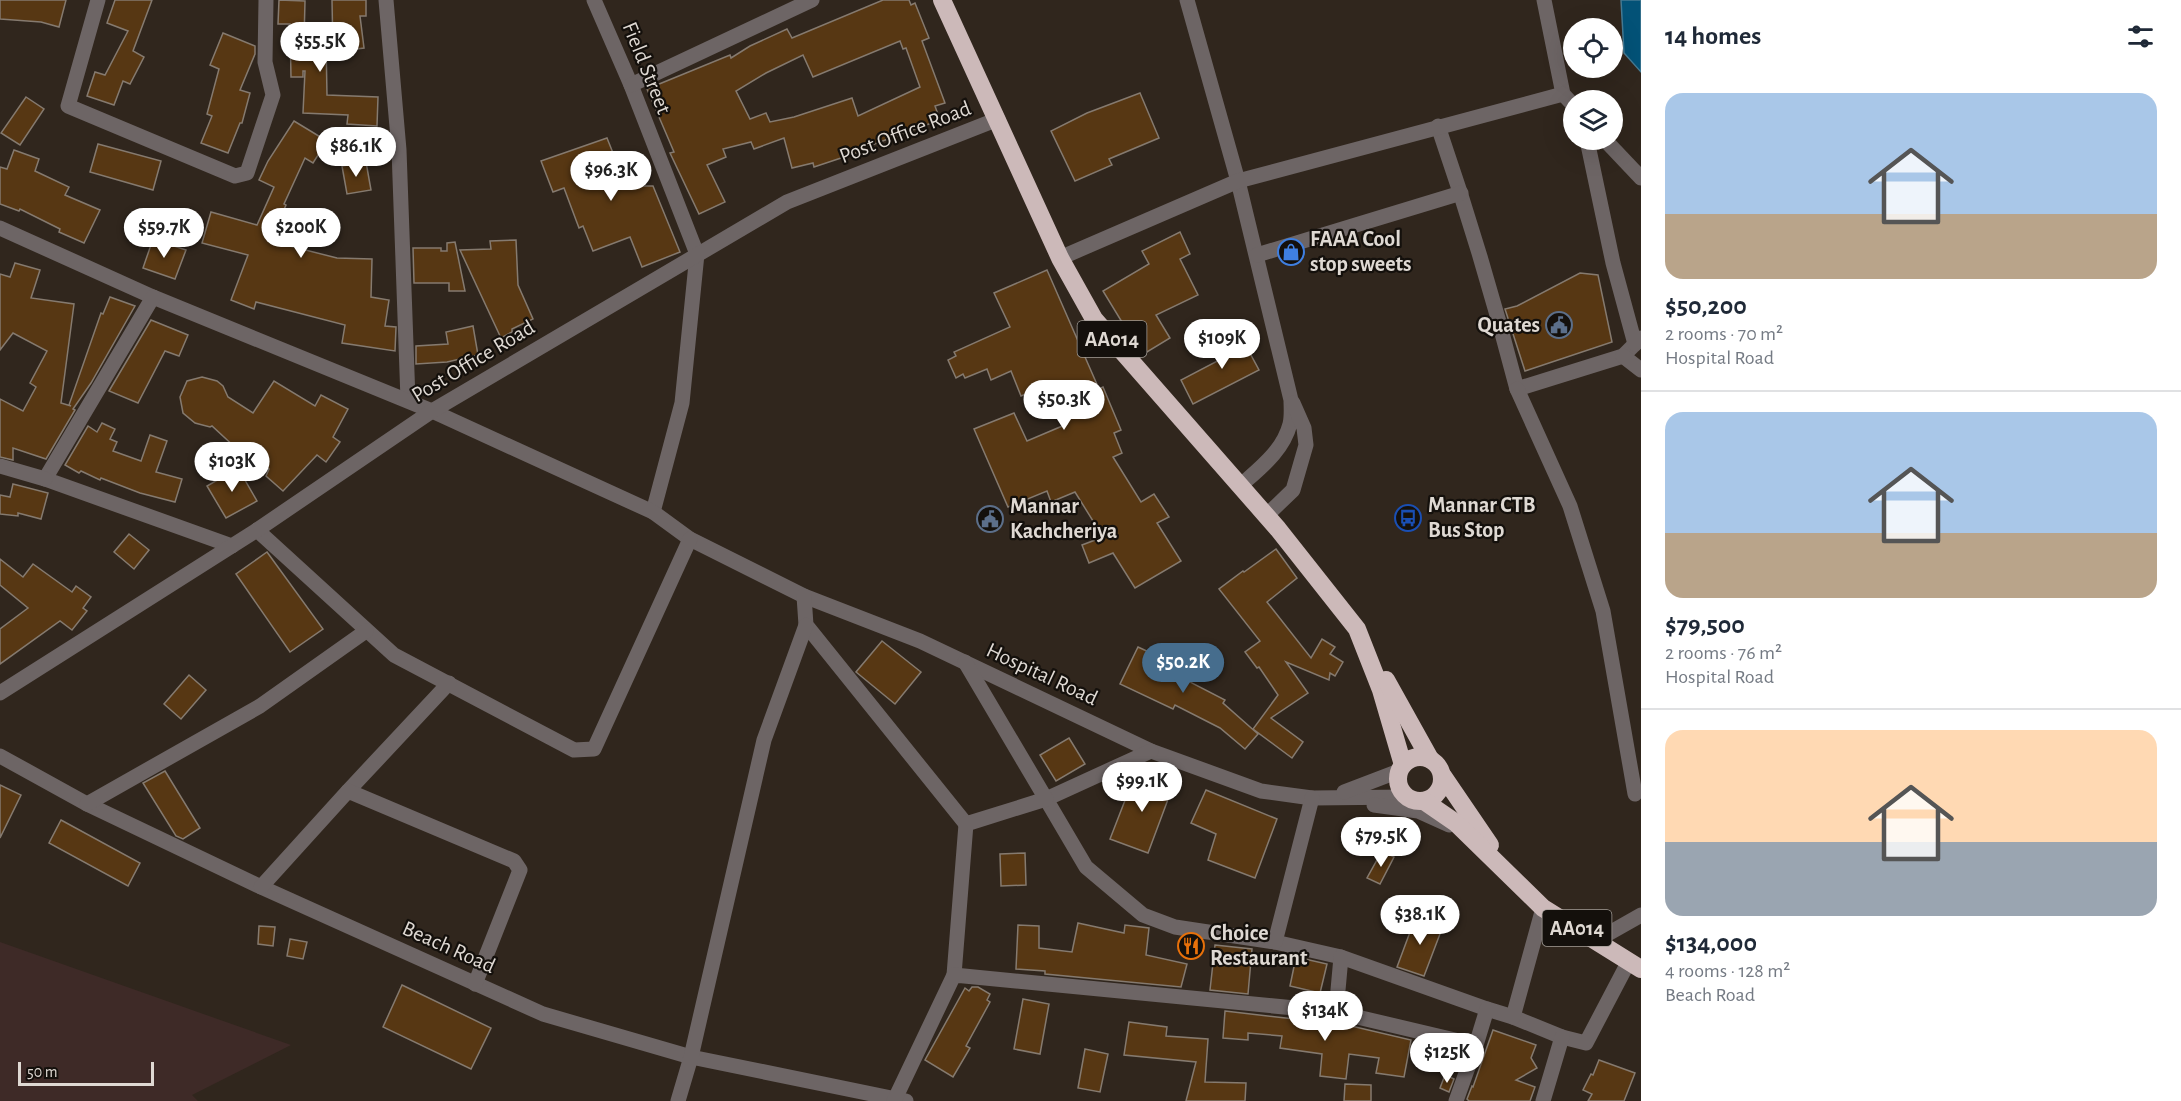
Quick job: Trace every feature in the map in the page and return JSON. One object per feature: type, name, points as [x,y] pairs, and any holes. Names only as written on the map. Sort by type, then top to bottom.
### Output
[{"type":"highway","name":"AA014","points":[[942,0],[1060,258],[1094,319],[1266,516],[1357,628],[1430,759]]},
{"type":"highway","name":"AA014","points":[[1357,628],[1381,690],[1401,768]]},
{"type":"highway","points":[[1415,757],[1430,759],[1437,763],[1443,776],[1438,792],[1416,799],[1399,785],[1401,768],[1415,757]]},
{"type":"highway","name":"AA014","points":[[1443,776],[1517,883]]},
{"type":"highway","name":"AA014","points":[[1416,799],[1456,823],[1543,908],[1635,965]]},
{"type":"street","points":[[98,0],[68,106],[235,176],[247,173],[273,95],[265,62],[266,0]]},
{"type":"street","points":[[386,0],[399,150],[408,400]]},
{"type":"street","name":"Field Street","points":[[594,0],[697,254]]},
{"type":"street","points":[[630,85],[812,0]]},
{"type":"street","points":[[1187,0],[1238,181],[1291,400],[1304,428],[1306,445],[1293,490],[1266,516]]},
{"type":"street","points":[[1544,0],[1566,90]]},
{"type":"street","points":[[1060,258],[1238,181],[1438,126],[1563,101]]},
{"type":"street","name":"Post Office Road","points":[[0,693],[232,546],[432,411],[787,202],[998,119]]},
{"type":"street","points":[[1438,126],[1461,193],[1517,389],[1570,506],[1603,611],[1635,794]]},
{"type":"street","points":[[1517,389],[1623,356],[1638,341],[1613,263],[1589,150]]},
{"type":"street","points":[[1614,150],[1641,178]]},
{"type":"street","points":[[1257,255],[1461,193]]},
{"type":"street","name":"Hospital Road","points":[[0,228],[153,297],[408,400],[653,512],[690,539],[804,596],[920,641],[1150,751],[1261,790],[1312,798],[1333,796],[1416,799]]},
{"type":"street","points":[[653,512],[682,404],[697,254]]},
{"type":"street","points":[[45,479],[153,297]]},
{"type":"street","points":[[1623,356],[1641,370]]},
{"type":"street","points":[[1240,486],[1268,460],[1281,444],[1290,423],[1291,400]]},
{"type":"street","points":[[0,466],[45,479],[232,546]]},
{"type":"street","points":[[256,530],[394,655],[574,750],[594,749],[690,539]]},
{"type":"street","points":[[678,1101],[691,1057],[764,740],[806,625],[804,596]]},
{"type":"street","points":[[806,625],[966,824],[954,975],[898,1100]]},
{"type":"street","points":[[87,804],[260,706],[366,631]]},
{"type":"street","points":[[965,662],[1086,867],[1143,915],[1175,927],[1275,942],[1341,957],[1513,1017],[1562,1037],[1586,1043],[1635,965]]},
{"type":"street","points":[[261,887],[449,683]]},
{"type":"street","points":[[966,824],[1046,799],[1150,751]]},
{"type":"street","name":"Beach Road","points":[[0,756],[87,804],[261,887],[543,1014],[691,1057],[898,1100]]},
{"type":"street","points":[[1333,796],[1401,768]]},
{"type":"street","points":[[348,790],[514,861],[520,870],[475,984]]},
{"type":"street","name":"Hospital Road","points":[[1333,796],[1363,804],[1418,811],[1469,836]]},
{"type":"street","points":[[1275,942],[1312,798]]},
{"type":"street","points":[[1513,1017],[1543,908]]},
{"type":"street","points":[[1597,940],[1641,915]]},
{"type":"street","points":[[1336,1012],[1341,957]]},
{"type":"street","points":[[954,975],[1336,1012],[1476,1045]]},
{"type":"street","points":[[1456,1101],[1487,1009]]},
{"type":"street","points":[[1543,1101],[1562,1037]]},
{"type":"shaded area","points":[[0,942],[291,1045],[192,1095],[198,1101],[0,1101]]},
{"type":"water","points":[[1621,0],[1641,0],[1641,72],[1624,53]]},
{"type":"building","points":[[0,0],[66,0],[59,27],[41,22],[0,19]]},
{"type":"building","points":[[115,0],[152,0],[133,51],[144,57],[130,84],[123,81],[114,105],[87,96],[95,72],[105,75],[128,31],[107,23]]},
{"type":"building","points":[[279,0],[305,1],[304,41],[326,41],[327,95],[378,97],[377,126],[347,124],[348,115],[303,113],[305,71],[303,71],[303,77],[291,77],[290,24],[278,24]]},
{"type":"building","points":[[332,0],[366,0],[366,16],[360,16],[364,48],[333,52]]},
{"type":"building","points":[[883,0],[909,0],[911,5],[915,3],[929,38],[922,41],[945,103],[935,106],[940,120],[814,167],[813,163],[792,168],[784,138],[754,149],[751,142],[723,149],[726,157],[707,165],[725,202],[699,214],[670,153],[674,152],[647,89],[730,55],[731,58],[750,46],[787,29],[792,38]],"holes":[[[900,41],[903,49],[906,48],[920,87],[858,116],[852,98],[794,117],[770,122],[766,113],[750,119],[736,91],[803,55],[813,77]]]},
{"type":"building","points":[[223,33],[255,46],[255,54],[240,90],[250,93],[242,123],[240,123],[228,153],[201,143],[212,116],[207,114],[219,69],[210,65]]},
{"type":"building","points":[[1140,93],[1159,138],[1109,159],[1112,165],[1075,181],[1051,131],[1087,113]]},
{"type":"building","points":[[26,97],[44,109],[20,145],[1,133]]},
{"type":"building","points":[[294,121],[327,141],[313,163],[305,158],[270,241],[337,258],[372,259],[371,297],[389,300],[385,326],[396,327],[395,351],[342,343],[345,325],[256,302],[254,309],[231,300],[248,255],[202,243],[211,212],[257,225],[274,187],[259,180],[268,161]]},
{"type":"building","points":[[607,138],[625,183],[635,179],[640,186],[653,186],[680,252],[642,267],[630,237],[593,251],[583,226],[579,228],[564,188],[553,192],[541,161]]},
{"type":"building","points":[[98,144],[161,161],[153,190],[90,172]]},
{"type":"building","points":[[14,150],[39,159],[35,171],[69,187],[65,195],[100,210],[84,243],[59,232],[60,229],[20,209],[19,211],[0,204],[0,167],[7,169]]},
{"type":"building","points":[[366,162],[371,190],[347,194],[342,166]]},
{"type":"building","points":[[1180,232],[1190,254],[1180,259],[1198,295],[1156,315],[1170,338],[1142,355],[1103,291],[1149,264],[1142,251]]},
{"type":"building","points":[[153,239],[186,250],[175,279],[143,268]]},
{"type":"building","points":[[516,240],[518,285],[533,319],[512,329],[512,332],[501,338],[460,250],[491,249],[490,241]]},
{"type":"building","points":[[455,242],[465,291],[449,291],[449,283],[414,283],[413,248],[441,248],[441,251],[447,251],[447,243]]},
{"type":"building","points":[[15,263],[40,270],[31,298],[74,304],[61,403],[71,406],[69,405],[101,313],[103,314],[110,297],[135,306],[91,383],[73,409],[75,410],[46,459],[13,448],[13,460],[0,457],[0,399],[23,411],[36,387],[30,383],[47,351],[13,333],[0,350],[0,274],[10,277]]},
{"type":"building","points":[[1047,270],[1099,389],[1103,387],[1121,430],[1114,433],[1122,453],[1113,457],[1141,502],[1154,494],[1169,517],[1157,523],[1181,561],[1135,588],[1113,553],[1089,563],[1082,545],[1103,537],[1075,492],[1051,502],[1047,491],[1008,507],[974,429],[1014,413],[1027,441],[1067,424],[1050,384],[1021,396],[1011,371],[991,380],[987,369],[965,378],[963,374],[956,378],[948,360],[956,356],[954,352],[1010,327],[994,293]]},
{"type":"building","name":"Quates","points":[[1580,273],[1598,275],[1612,342],[1525,371],[1505,309],[1517,306]]},
{"type":"building","points":[[151,320],[188,335],[179,356],[165,351],[138,403],[109,391]]},
{"type":"building","points":[[473,326],[478,355],[447,362],[416,364],[416,346],[448,344],[446,332]]},
{"type":"building","points":[[1238,331],[1259,370],[1193,404],[1181,380],[1229,355],[1221,339]]},
{"type":"building","points":[[202,377],[217,381],[223,386],[228,397],[253,413],[274,381],[315,406],[321,395],[348,409],[333,437],[340,442],[326,462],[317,455],[283,491],[266,476],[269,469],[238,450],[212,426],[195,423],[183,413],[180,397],[187,381]]},
{"type":"building","points":[[102,423],[115,429],[110,439],[117,442],[113,451],[141,461],[150,435],[167,441],[156,472],[182,479],[175,502],[140,493],[101,478],[100,480],[81,471],[79,473],[65,465],[88,426],[97,432]]},
{"type":"building","points":[[238,468],[257,501],[226,518],[207,486]]},
{"type":"building","points":[[13,484],[48,493],[41,519],[18,513],[18,516],[0,514],[0,495],[10,497]]},
{"type":"building","points":[[129,534],[149,550],[134,569],[114,552]]},
{"type":"building","points":[[1276,549],[1297,578],[1267,602],[1311,658],[1322,639],[1335,647],[1330,654],[1343,662],[1335,676],[1330,673],[1329,680],[1286,662],[1308,693],[1271,718],[1303,742],[1292,758],[1253,729],[1278,695],[1259,667],[1257,668],[1245,652],[1260,641],[1219,589]]},
{"type":"building","points":[[267,552],[323,629],[290,652],[236,574]]},
{"type":"building","points":[[0,559],[23,577],[33,564],[72,592],[76,586],[91,597],[83,608],[87,611],[72,630],[60,621],[0,664],[0,629],[28,608],[0,585]]},
{"type":"building","points":[[882,641],[921,672],[895,704],[856,672]]},
{"type":"building","points":[[1138,647],[1190,671],[1186,680],[1225,700],[1223,703],[1258,734],[1245,749],[1220,728],[1175,705],[1173,709],[1120,684]]},
{"type":"building","points":[[189,675],[206,690],[181,719],[164,704]]},
{"type":"building","points":[[1069,738],[1085,764],[1056,781],[1040,755]]},
{"type":"building","points":[[165,771],[200,828],[183,839],[176,836],[143,783]]},
{"type":"building","points":[[1136,772],[1173,786],[1148,853],[1110,839]]},
{"type":"building","points":[[0,785],[21,795],[0,838]]},
{"type":"building","points":[[1206,790],[1277,819],[1255,878],[1208,860],[1216,834],[1191,823]]},
{"type":"building","points":[[61,820],[140,863],[128,886],[49,843]]},
{"type":"building","points":[[1382,851],[1394,857],[1380,884],[1367,878]]},
{"type":"building","points":[[1025,853],[1026,885],[1001,886],[1000,854]]},
{"type":"building","points":[[1416,916],[1443,926],[1424,976],[1397,967]]},
{"type":"building","points":[[1078,923],[1124,933],[1125,925],[1149,928],[1146,955],[1187,964],[1181,987],[1045,974],[1045,971],[1016,969],[1018,925],[1039,926],[1039,948],[1072,952]]},
{"type":"building","points":[[259,926],[275,927],[273,946],[258,944]]},
{"type":"building","points":[[290,939],[307,942],[303,959],[287,956]]},
{"type":"building","points":[[1215,945],[1252,949],[1248,994],[1210,990]]},
{"type":"building","points":[[1296,957],[1327,964],[1320,993],[1290,986]]},
{"type":"building","points":[[402,985],[491,1028],[471,1069],[383,1027]]},
{"type":"building","points":[[972,987],[978,987],[990,994],[987,1000],[990,1002],[966,1046],[970,1048],[953,1077],[925,1060],[965,988],[969,991]]},
{"type":"building","points":[[1023,999],[1049,1004],[1040,1054],[1014,1049]]},
{"type":"building","points":[[1225,1011],[1347,1025],[1411,1040],[1404,1077],[1376,1073],[1379,1058],[1349,1054],[1346,1079],[1320,1076],[1322,1054],[1280,1048],[1282,1036],[1248,1033],[1248,1040],[1223,1038]]},
{"type":"building","points":[[1129,1022],[1167,1027],[1166,1036],[1208,1039],[1205,1082],[1246,1083],[1245,1101],[1186,1101],[1196,1062],[1124,1055]]},
{"type":"building","points":[[1493,1030],[1536,1045],[1531,1058],[1537,1068],[1516,1080],[1535,1087],[1530,1101],[1469,1101],[1467,1099]]},
{"type":"building","points":[[1085,1049],[1108,1054],[1100,1092],[1078,1088]]},
{"type":"building","points":[[1599,1060],[1635,1073],[1624,1101],[1588,1101],[1592,1094],[1583,1090]]},
{"type":"building","points":[[1445,1075],[1454,1079],[1449,1092],[1440,1088]]},
{"type":"building","points":[[1345,1084],[1371,1085],[1371,1101],[1344,1101]]},
{"type":"place","name":"FAAA Cool stop sweets","points":[[1291,252]]},
{"type":"place","name":"Quates","points":[[1559,325]]},
{"type":"place","name":"Mannar CTB Bus Stop","points":[[1408,518]]},
{"type":"place","name":"Mannar Kachcheriya","points":[[990,519]]},
{"type":"place","name":"Choice Restaurant","points":[[1191,946]]}]
